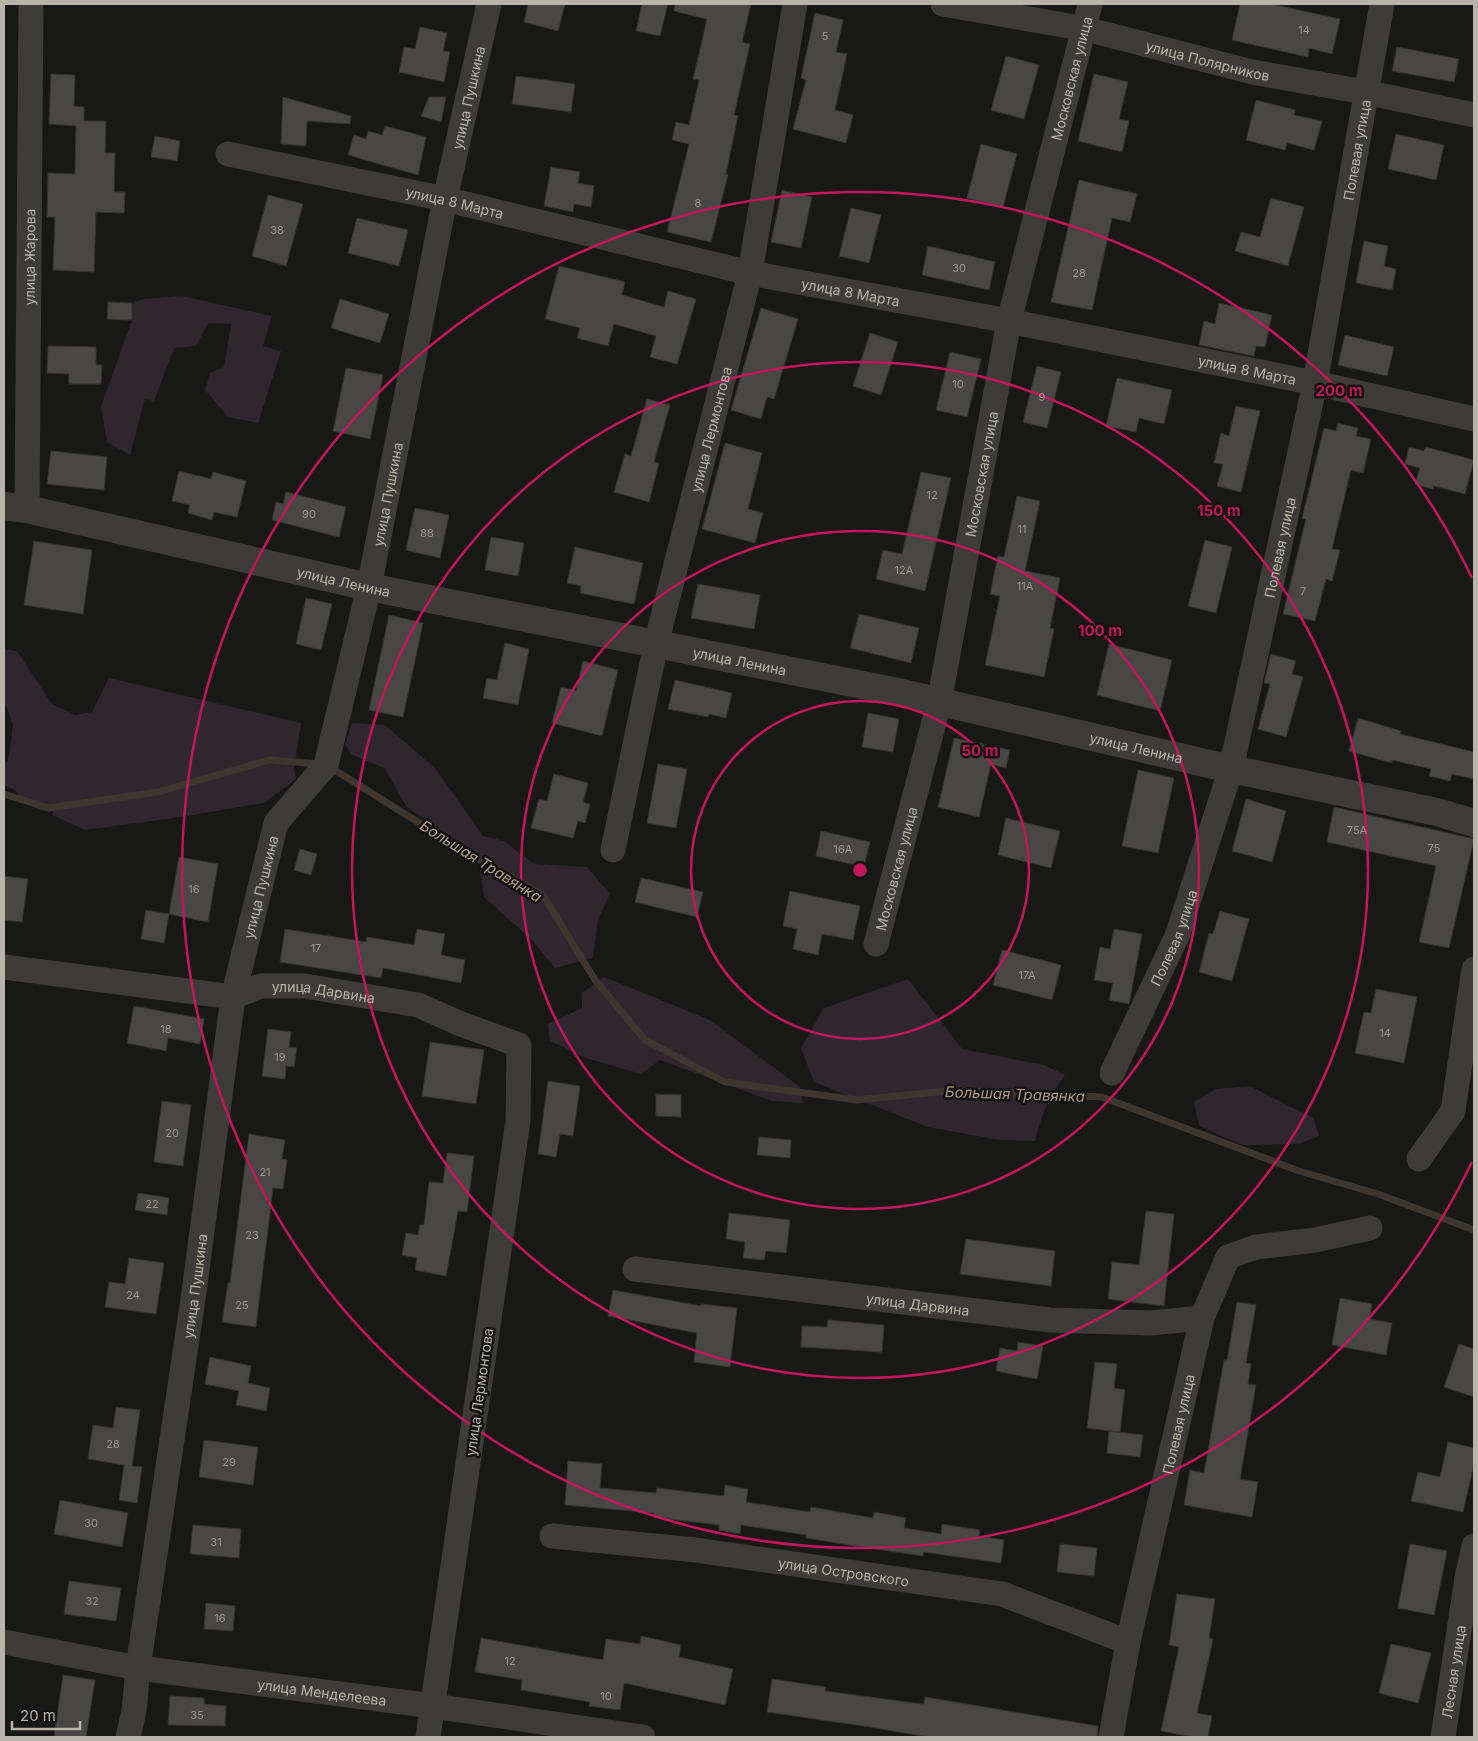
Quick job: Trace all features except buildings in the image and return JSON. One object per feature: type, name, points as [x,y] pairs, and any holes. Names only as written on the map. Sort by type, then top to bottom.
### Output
[{"type":"street","name":"улица Жарова","points":[[15,508],[31,4]]},
{"type":"street","name":"улица Пушкина","points":[[128,1737],[134,1712],[138,1668],[191,1312],[233,997],[276,823],[326,764],[369,587],[445,200],[489,4]]},
{"type":"street","name":"улица Лермонтова","points":[[613,850],[656,644],[750,273],[795,4]]},
{"type":"street","name":"улица Полярников","points":[[943,4],[1086,29],[1252,72],[1365,92],[1474,115]]},
{"type":"street","name":"Московская улица","points":[[876,944],[939,703],[1009,321],[1086,29],[1090,4]]},
{"type":"street","name":"Полевая улица","points":[[1112,1073],[1178,936],[1231,769],[1315,382],[1382,4]]},
{"type":"street","name":"улица 8 Марта","points":[[228,154],[445,200],[750,273],[1009,321],[1315,382],[1474,419]]},
{"type":"street","name":"улица Ленина","points":[[15,508],[369,587],[894,691],[939,703],[1231,769],[1436,812],[1474,823]]},
{"type":"street","name":"улица Дарвина","points":[[4,967],[233,997],[260,986],[305,986],[418,1005],[460,1024],[519,1045]]},
{"type":"street","points":[[1419,1158],[1453,1111],[1474,969]]},
{"type":"street","name":"улица Лермонтова","points":[[428,1737],[518,1121],[519,1045]]},
{"type":"street","name":"Полевая улица","points":[[1111,1737],[1128,1642],[1202,1318],[1228,1257],[1256,1247],[1315,1240],[1370,1228]]},
{"type":"street","name":"улица Дарвина","points":[[635,1269],[1050,1320],[1150,1323],[1202,1318]]},
{"type":"street","name":"улица Островского","points":[[552,1536],[696,1550],[1002,1594],[1128,1642]]},
{"type":"street","name":"Лесная улица","points":[[1443,1737],[1467,1578],[1474,1546]]},
{"type":"street","name":"улица Менделеева","points":[[4,1642],[138,1668],[432,1706],[643,1737]]},
{"type":"shaded area","points":[[182,296],[272,316],[263,346],[281,351],[258,423],[228,417],[205,390],[210,373],[224,367],[231,324],[208,323],[196,346],[174,348],[154,401],[145,399],[130,455],[107,442],[101,407],[132,320],[132,303],[144,299]]},
{"type":"shaded area","points":[[4,649],[17,651],[52,704],[75,715],[92,712],[109,678],[301,723],[294,769],[296,779],[264,803],[85,830],[52,815],[56,804],[43,805],[19,797],[15,790],[4,785],[4,764],[8,761],[13,725],[6,705],[4,705]]},
{"type":"shaded area","points":[[352,723],[385,725],[435,768],[483,836],[504,841],[534,864],[587,867],[610,894],[598,919],[593,958],[555,968],[530,938],[484,897],[478,855],[407,807],[384,768],[352,755],[345,745]]},
{"type":"shaded area","points":[[604,977],[710,1020],[800,1087],[803,1103],[772,1101],[660,1060],[641,1074],[586,1058],[550,1041],[548,1024],[582,1008],[582,993]]},
{"type":"shaded area","points":[[908,979],[962,1049],[1044,1065],[1065,1075],[1054,1090],[1046,1106],[1035,1141],[1000,1140],[928,1127],[814,1082],[801,1048],[824,1008]]},
{"type":"shaded area","points":[[1250,1086],[1313,1118],[1319,1136],[1299,1144],[1242,1145],[1199,1126],[1194,1102],[1216,1089]]},
{"type":"waterway","name":"Большая Травянка","points":[[4,794],[48,808],[158,792],[269,760],[320,764]]},
{"type":"waterway","name":"Большая Травянка","points":[[330,767],[456,846],[543,895],[595,980],[645,1040],[725,1082],[857,1100],[957,1090],[1102,1097],[1299,1171],[1378,1194],[1474,1230]]}]
